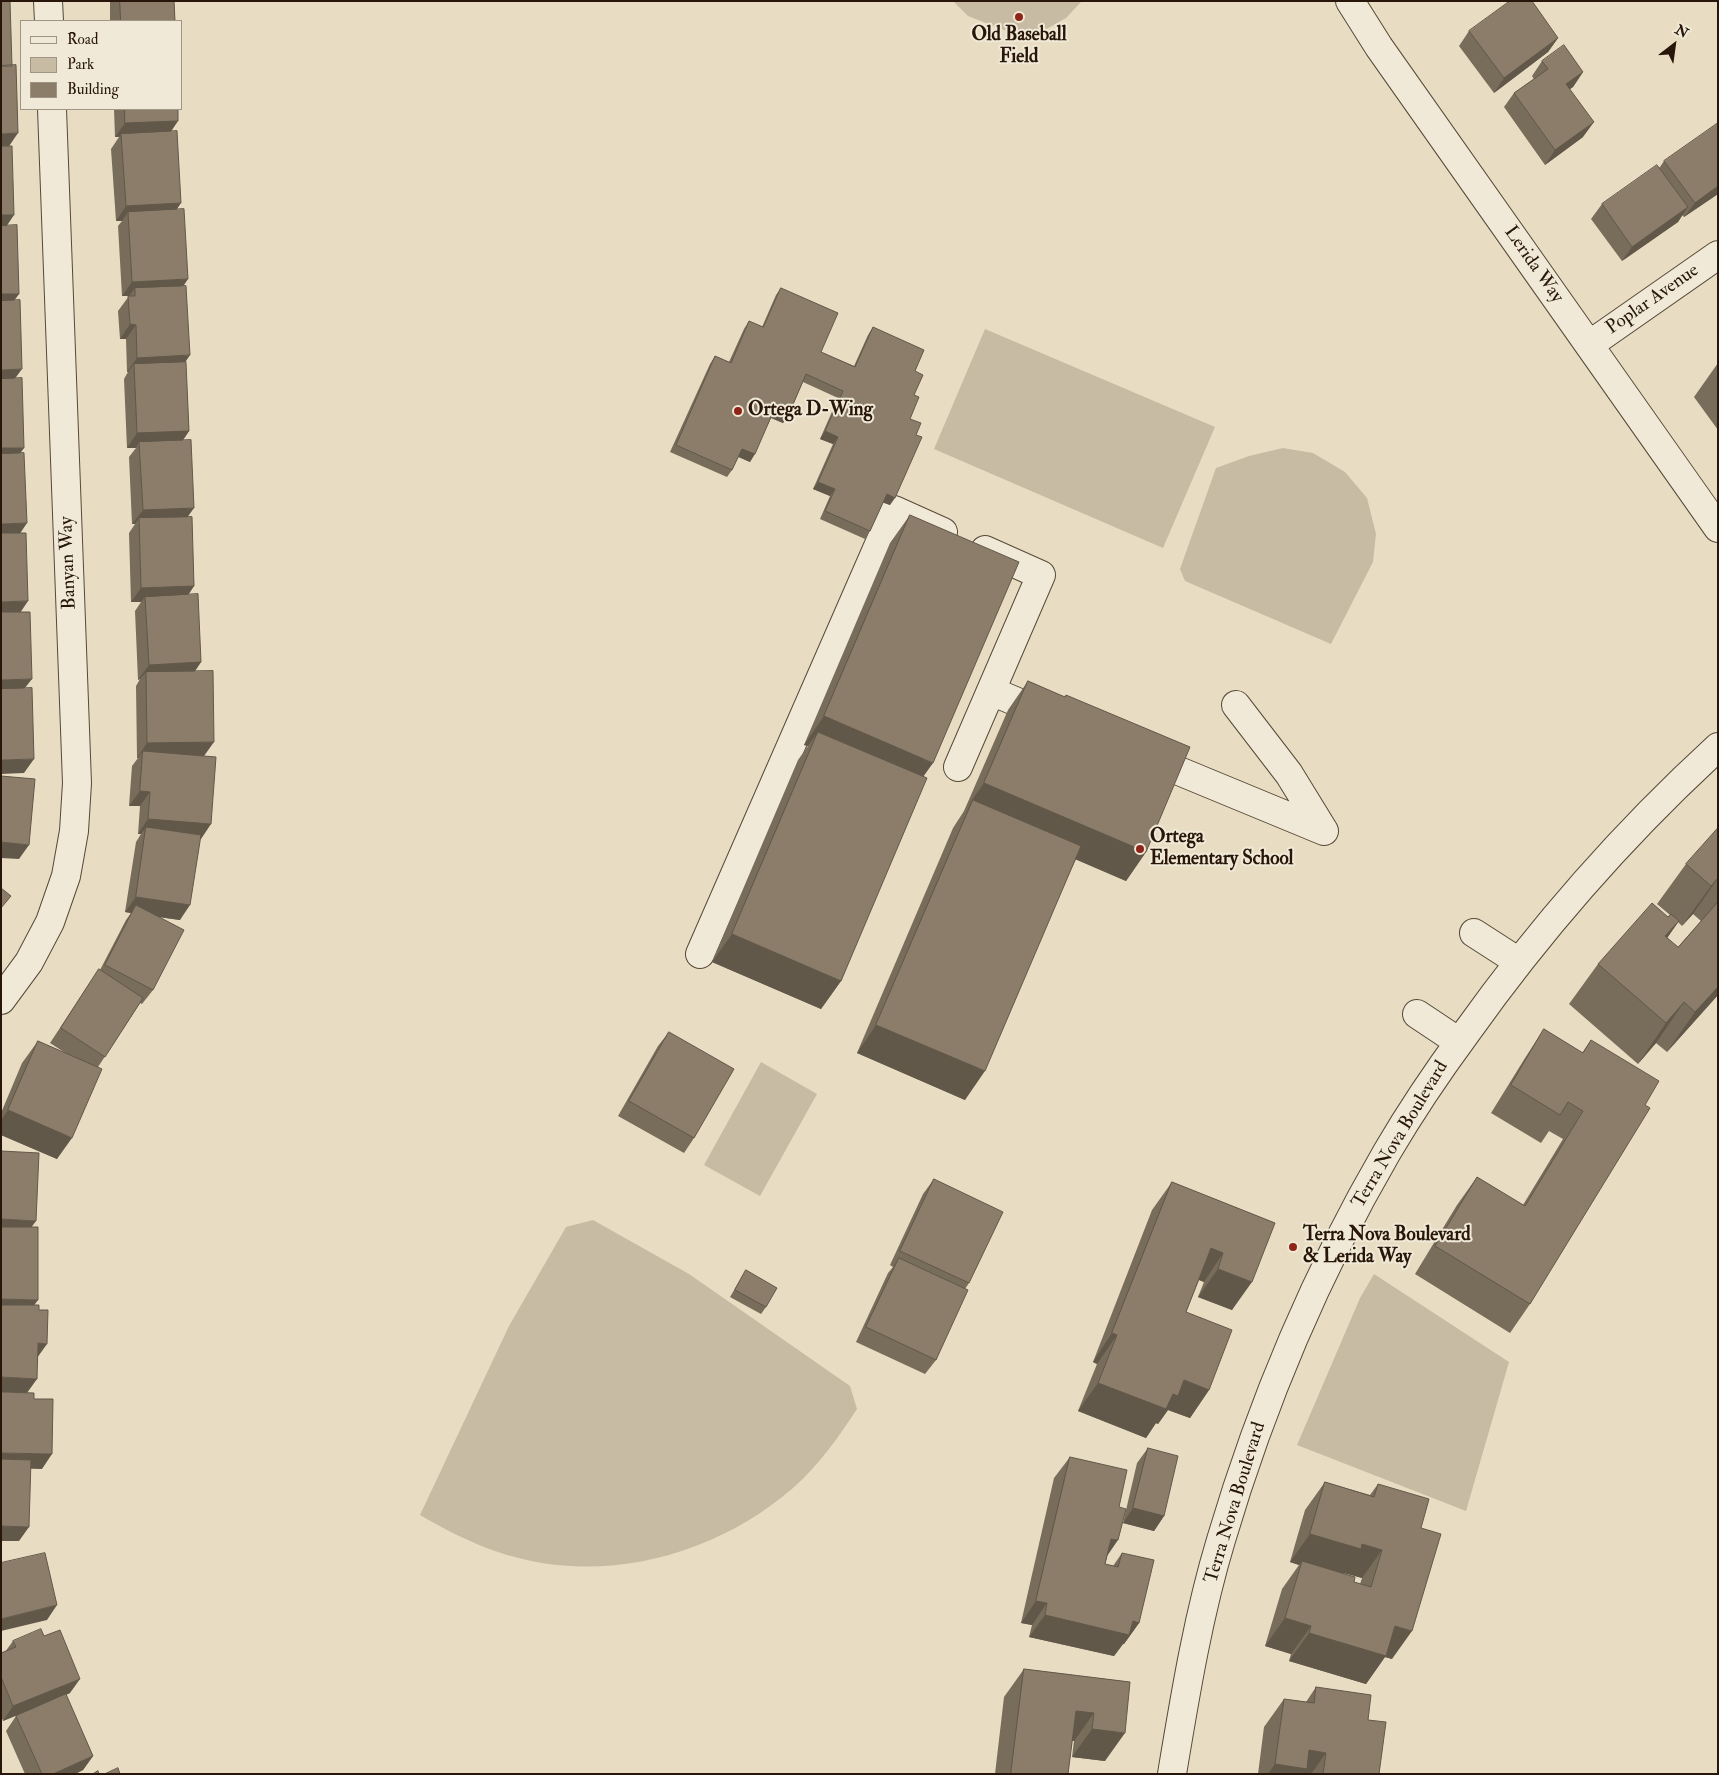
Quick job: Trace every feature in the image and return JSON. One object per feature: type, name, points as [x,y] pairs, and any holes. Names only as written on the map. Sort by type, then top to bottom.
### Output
[{"type":"street","points":[[48,1],[49,20]]},
{"type":"street","name":"Lerida Way","points":[[1350,1],[1385,55],[1718,528]]},
{"type":"street","name":"Banyan Way","points":[[1,1000],[29,962],[50,922],[66,876],[74,831],[77,783],[52,110]]},
{"type":"street","name":"Poplar Avenue","points":[[1589,344],[1718,256]]},
{"type":"street","points":[[700,954],[894,510],[1041,575],[958,767]]},
{"type":"street","points":[[991,691],[1071,725]]},
{"type":"street","points":[[1125,748],[1324,832],[1289,774],[1236,705]]},
{"type":"street","name":"Terra Nova Boulevard","points":[[1172,1774],[1200,1623],[1220,1543],[1245,1464],[1310,1300],[1347,1225],[1388,1150],[1459,1042],[1540,934],[1648,814],[1718,747]]},
{"type":"street","points":[[1474,933],[1519,962]]},
{"type":"street","points":[[1417,1014],[1459,1042]]},
{"type":"green space","name":"Old Baseball Field","points":[[953,1],[1082,1],[1066,18],[1036,35],[1012,33],[968,16]]},
{"type":"green space","points":[[985,329],[1215,427],[1163,548],[934,449]]},
{"type":"green space","points":[[1283,448],[1313,453],[1345,472],[1367,498],[1376,534],[1373,562],[1331,644],[1185,581],[1180,569],[1216,468],[1249,456]]},
{"type":"green space","points":[[761,1062],[817,1094],[760,1196],[704,1165]]},
{"type":"green space","points":[[593,1220],[689,1274],[850,1386],[857,1409],[828,1451],[793,1488],[761,1512],[727,1532],[690,1548],[652,1559],[613,1565],[573,1566],[534,1561],[495,1551],[457,1535],[420,1515],[509,1326],[566,1227]]},
{"type":"green space","points":[[1374,1274],[1509,1362],[1466,1511],[1297,1445],[1360,1298]]},
{"type":"building","points":[[1,1],[10,1],[12,66],[1,66]]},
{"type":"building","points":[[120,1],[174,1],[175,20],[121,20]]},
{"type":"building","points":[[1510,1],[1532,1],[1558,38],[1504,78],[1469,31]]},
{"type":"building","points":[[1564,45],[1583,72],[1566,84],[1594,122],[1555,150],[1514,93],[1548,69],[1542,61]]},
{"type":"building","points":[[16,65],[18,133],[1,134],[1,66]]},
{"type":"building","points":[[125,110],[178,110],[178,121],[125,123]]},
{"type":"building","points":[[1718,123],[1718,186],[1695,203],[1664,161]]},
{"type":"building","points":[[177,131],[181,203],[126,206],[121,134]]},
{"type":"building","points":[[1,146],[12,146],[14,215],[1,215]]},
{"type":"building","points":[[1657,165],[1688,207],[1632,247],[1602,204]]},
{"type":"building","points":[[184,209],[188,279],[132,282],[128,212]]},
{"type":"building","points":[[17,225],[19,294],[1,294],[1,226]]},
{"type":"building","points":[[186,286],[190,355],[137,358],[136,325],[130,324],[128,296],[135,296],[135,288]]},
{"type":"building","name":"Ortega D-Wing","points":[[781,288],[838,313],[821,352],[855,367],[873,327],[924,350],[915,371],[923,375],[914,395],[919,397],[910,419],[921,423],[916,435],[922,437],[895,498],[887,494],[870,531],[825,511],[835,489],[818,482],[838,437],[825,431],[843,391],[806,374],[788,416],[774,410],[755,454],[742,449],[732,470],[676,445],[715,356],[731,363],[749,321],[763,327]]},
{"type":"building","points":[[20,300],[22,369],[1,370],[1,301]]},
{"type":"building","points":[[186,362],[189,431],[137,433],[134,364]]},
{"type":"building","points":[[22,378],[24,448],[1,448],[1,379]]},
{"type":"building","points":[[191,440],[194,508],[143,510],[139,442]]},
{"type":"building","points":[[24,453],[27,523],[1,524],[1,454]]},
{"type":"building","points":[[910,515],[1019,562],[933,763],[824,716]]},
{"type":"building","points":[[192,517],[194,586],[141,588],[139,518]]},
{"type":"building","points":[[1,533],[26,533],[28,601],[1,602]]},
{"type":"building","points":[[198,594],[201,662],[149,665],[145,597]]},
{"type":"building","points":[[1,612],[30,612],[32,679],[1,680]]},
{"type":"building","points":[[213,671],[214,742],[147,743],[146,672]]},
{"type":"building","points":[[1028,681],[1190,747],[1146,852],[984,783]]},
{"type":"building","points":[[32,688],[34,759],[1,760],[1,689]]},
{"type":"building","points":[[818,732],[927,778],[841,981],[732,934]]},
{"type":"building","points":[[143,751],[216,757],[211,824],[148,819],[150,792],[140,791]]},
{"type":"building","points":[[1,776],[35,779],[29,845],[1,842]]},
{"type":"building","points":[[973,800],[1081,846],[985,1071],[876,1025]]},
{"type":"building","points":[[146,827],[201,835],[190,905],[136,897]]},
{"type":"building","points":[[1718,828],[1718,878],[1711,886],[1686,864]]},
{"type":"building","points":[[1,888],[11,896],[1,908]]},
{"type":"building","points":[[1718,902],[1718,987],[1695,1012],[1684,1002],[1666,1023],[1598,964],[1652,903],[1668,917],[1671,914],[1679,921],[1665,936],[1678,947]]},
{"type":"building","points":[[136,905],[184,930],[153,990],[105,965]]},
{"type":"building","points":[[99,969],[143,998],[105,1057],[61,1028]]},
{"type":"building","points":[[1544,1029],[1583,1053],[1591,1040],[1659,1081],[1645,1105],[1650,1108],[1530,1304],[1435,1246],[1477,1177],[1525,1206],[1583,1111],[1568,1102],[1560,1115],[1511,1085]]},
{"type":"building","points":[[669,1032],[734,1069],[694,1138],[629,1101]]},
{"type":"building","points":[[38,1041],[102,1069],[72,1138],[8,1110]]},
{"type":"building","points":[[1,1151],[39,1153],[36,1221],[1,1219]]},
{"type":"building","points":[[934,1179],[1003,1212],[969,1283],[900,1251]]},
{"type":"building","points":[[1172,1182],[1275,1223],[1252,1282],[1218,1269],[1223,1253],[1211,1248],[1186,1312],[1232,1330],[1209,1390],[1184,1380],[1178,1396],[1173,1394],[1166,1409],[1098,1383],[1117,1335],[1112,1333]]},
{"type":"building","points":[[1,1227],[38,1227],[38,1300],[1,1299]]},
{"type":"building","points":[[899,1258],[968,1290],[936,1360],[866,1327]]},
{"type":"building","points":[[746,1270],[777,1288],[766,1307],[735,1290]]},
{"type":"building","points":[[1,1305],[39,1305],[39,1310],[48,1310],[47,1344],[38,1343],[37,1379],[1,1377]]},
{"type":"building","points":[[1,1392],[34,1393],[34,1399],[53,1399],[52,1454],[1,1453]]},
{"type":"building","points":[[1148,1448],[1178,1456],[1164,1516],[1133,1508]]},
{"type":"building","points":[[1070,1457],[1127,1470],[1119,1507],[1126,1509],[1118,1540],[1111,1539],[1105,1564],[1118,1567],[1122,1553],[1154,1560],[1139,1623],[1133,1621],[1129,1635],[1045,1615],[1047,1603],[1036,1601]]},
{"type":"building","points":[[1,1459],[31,1460],[29,1527],[1,1526]]},
{"type":"building","points":[[1325,1482],[1374,1497],[1378,1484],[1429,1499],[1421,1528],[1441,1534],[1412,1631],[1395,1626],[1386,1656],[1309,1633],[1311,1626],[1285,1618],[1302,1561],[1355,1577],[1354,1582],[1371,1587],[1382,1550],[1362,1544],[1361,1549],[1310,1534]]},
{"type":"building","points":[[45,1553],[57,1605],[1,1619],[1,1563]]},
{"type":"building","points":[[41,1629],[44,1636],[60,1630],[80,1679],[13,1706],[1,1677],[1,1653],[16,1647],[13,1641]]},
{"type":"building","points":[[1024,1669],[1130,1682],[1125,1733],[1092,1729],[1094,1713],[1076,1711],[1068,1774],[1011,1774]]},
{"type":"building","points":[[1316,1687],[1371,1695],[1368,1720],[1386,1722],[1379,1774],[1323,1774],[1326,1753],[1309,1750],[1307,1769],[1275,1764],[1284,1699],[1314,1703]]},
{"type":"building","points":[[66,1694],[93,1756],[53,1774],[42,1774],[16,1716]]},
{"type":"building","points":[[118,1768],[120,1774],[105,1774]]},
{"type":"place","name":"Old Baseball Field","points":[[1019,17]]},
{"type":"place","name":"Ortega D-Wing","points":[[738,411]]},
{"type":"place","name":"Ortega Elementary School","points":[[1140,849]]},
{"type":"place","name":"Terra Nova Boulevard & Lerida Way","points":[[1293,1247]]}]
